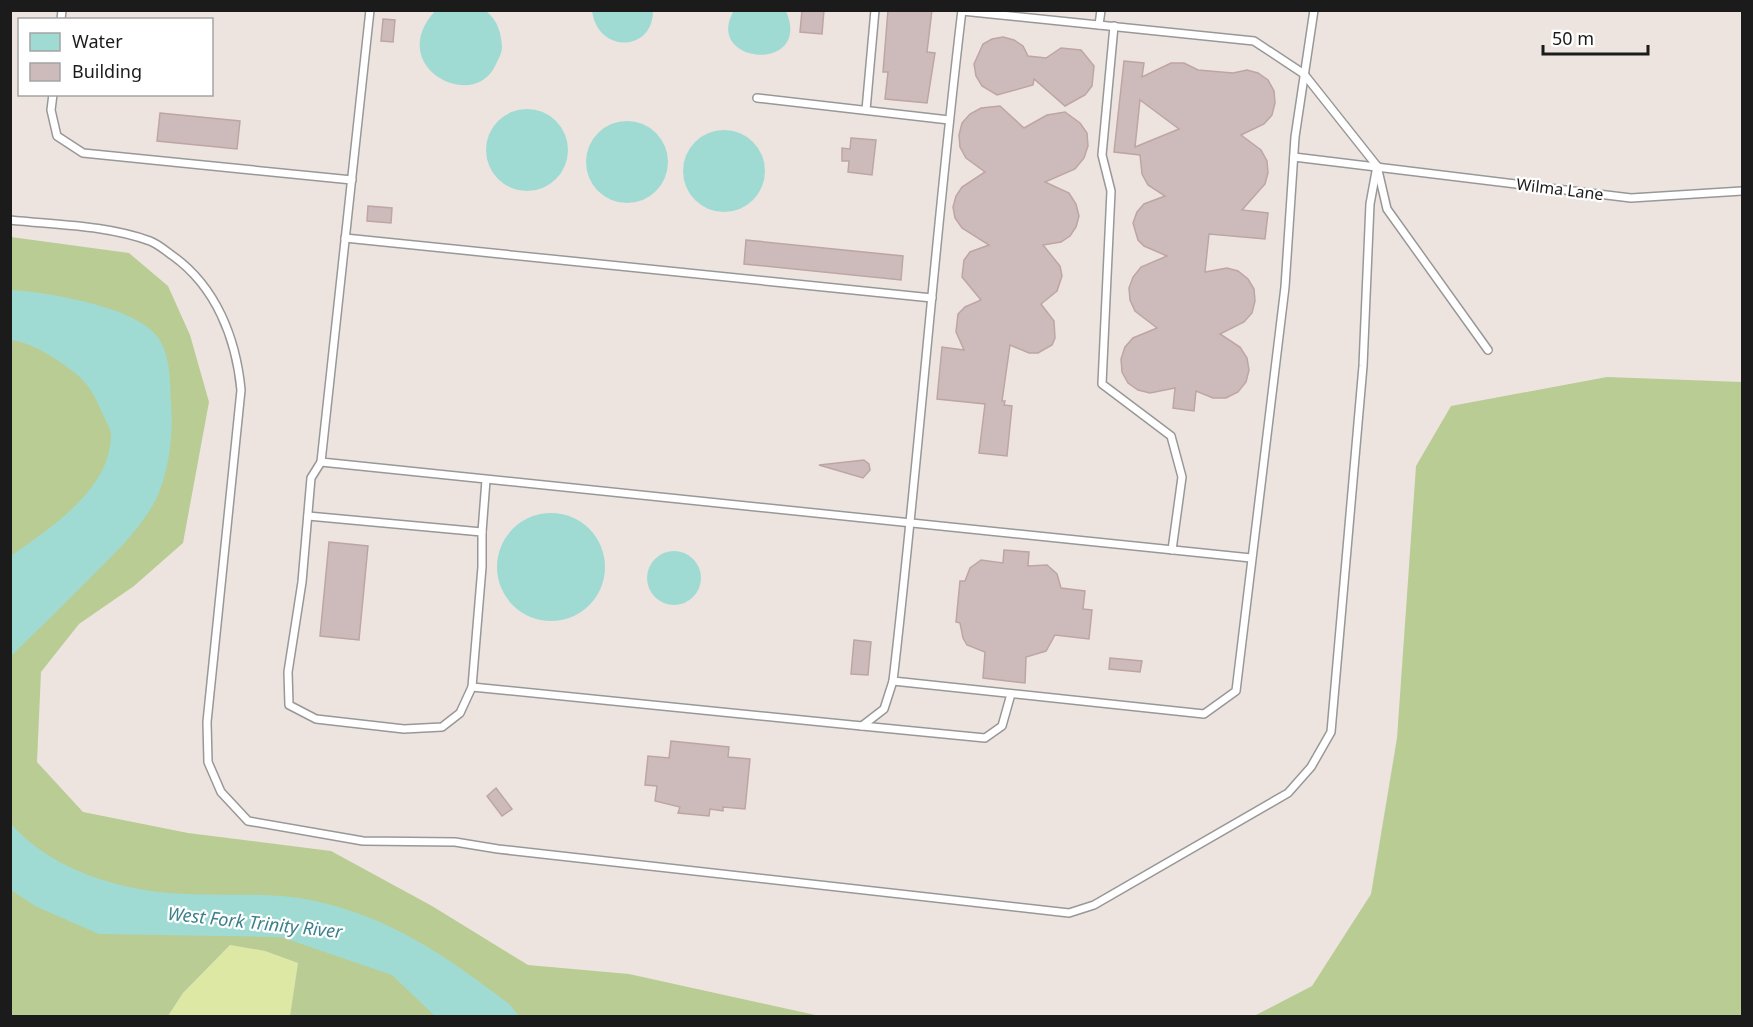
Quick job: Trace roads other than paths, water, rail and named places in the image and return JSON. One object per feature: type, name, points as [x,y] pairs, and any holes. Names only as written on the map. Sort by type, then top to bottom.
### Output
[{"type":"lane","points":[[370,10],[321,462],[311,478],[302,582],[288,672],[289,705],[315,719],[404,729],[442,727],[460,713],[472,687],[482,567],[486,480]]},
{"type":"lane","points":[[866,111],[875,10]]},
{"type":"lane","points":[[1099,25],[1101,10]]},
{"type":"lane","points":[[892,681],[1204,714],[1236,691],[1285,288],[1294,158],[1314,10]]},
{"type":"lane","points":[[862,726],[884,709],[892,681],[911,524],[949,120],[962,11],[1254,41],[1304,74],[1377,166],[1387,209],[1488,350]]},
{"type":"lane","points":[[1114,26],[1102,155],[1111,191],[1102,384],[1171,436],[1182,477],[1172,550]]},
{"type":"lane","points":[[53,96],[51,110],[57,136],[83,153],[352,180]]},
{"type":"lane","points":[[757,98],[949,120]]},
{"type":"lane","name":"Wilma Lane","points":[[1294,158],[1377,166],[1631,198],[1743,191]]},
{"type":"lane","points":[[10,220],[111,230],[153,242],[181,262],[211,294],[234,344],[241,390],[207,722],[208,762],[221,792],[248,821],[363,841],[455,842],[1069,913],[1094,905],[1288,793],[1311,767],[1330,732],[1363,366],[1370,204],[1377,166]]},
{"type":"lane","points":[[345,238],[932,298]]},
{"type":"lane","points":[[321,462],[1251,558]]},
{"type":"lane","points":[[308,516],[482,532]]},
{"type":"lane","points":[[472,687],[985,738],[1002,726],[1011,694]]},
{"type":"water","points":[[734,10],[786,11],[790,31],[785,45],[773,53],[758,55],[744,51],[732,42],[728,28]]},
{"type":"water","points":[[435,11],[486,11],[496,23],[500,32],[502,49],[496,64],[485,78],[470,85],[454,84],[439,77],[426,66],[420,50],[422,31]]},
{"type":"water","points":[[592,11],[653,11],[651,25],[644,34],[635,40],[625,42],[614,41],[604,35],[596,25]]},
{"type":"water","points":[[519,109],[535,109],[550,116],[561,127],[568,142],[565,166],[556,179],[535,191],[519,191],[504,184],[493,173],[486,158],[486,142],[493,127],[504,116]]},
{"type":"water","points":[[619,121],[635,121],[650,128],[661,139],[668,154],[665,178],[656,191],[635,203],[619,203],[604,196],[593,185],[586,170],[586,154],[593,139],[604,128]]},
{"type":"water","points":[[716,130],[732,130],[747,137],[758,148],[765,163],[762,187],[753,200],[732,212],[716,212],[701,205],[690,194],[683,179],[683,163],[690,148],[701,137]]},
{"type":"water","points":[[11,290],[91,303],[133,318],[149,328],[159,339],[166,354],[172,417],[171,442],[166,469],[159,493],[148,514],[115,552],[11,656],[11,556],[60,520],[89,490],[108,456],[111,436],[95,397],[80,378],[45,352],[28,344],[11,340]]},
{"type":"water","points":[[551,513],[572,517],[589,529],[601,546],[605,567],[601,588],[589,605],[572,617],[551,621],[530,617],[513,605],[501,588],[497,567],[501,546],[513,529],[530,517]]},
{"type":"water","points":[[674,551],[684,553],[693,559],[699,568],[701,578],[699,588],[693,597],[684,603],[674,605],[664,603],[655,597],[649,588],[647,578],[649,568],[655,559],[664,553]]},
{"type":"water","name":"West Fork Trinity River","points":[[10,823],[27,840],[47,854],[68,866],[115,884],[163,892],[203,895],[264,895],[310,900],[366,916],[439,954],[509,1004],[519,1016],[435,1016],[392,975],[281,937],[99,934],[37,907],[11,890]]}]
